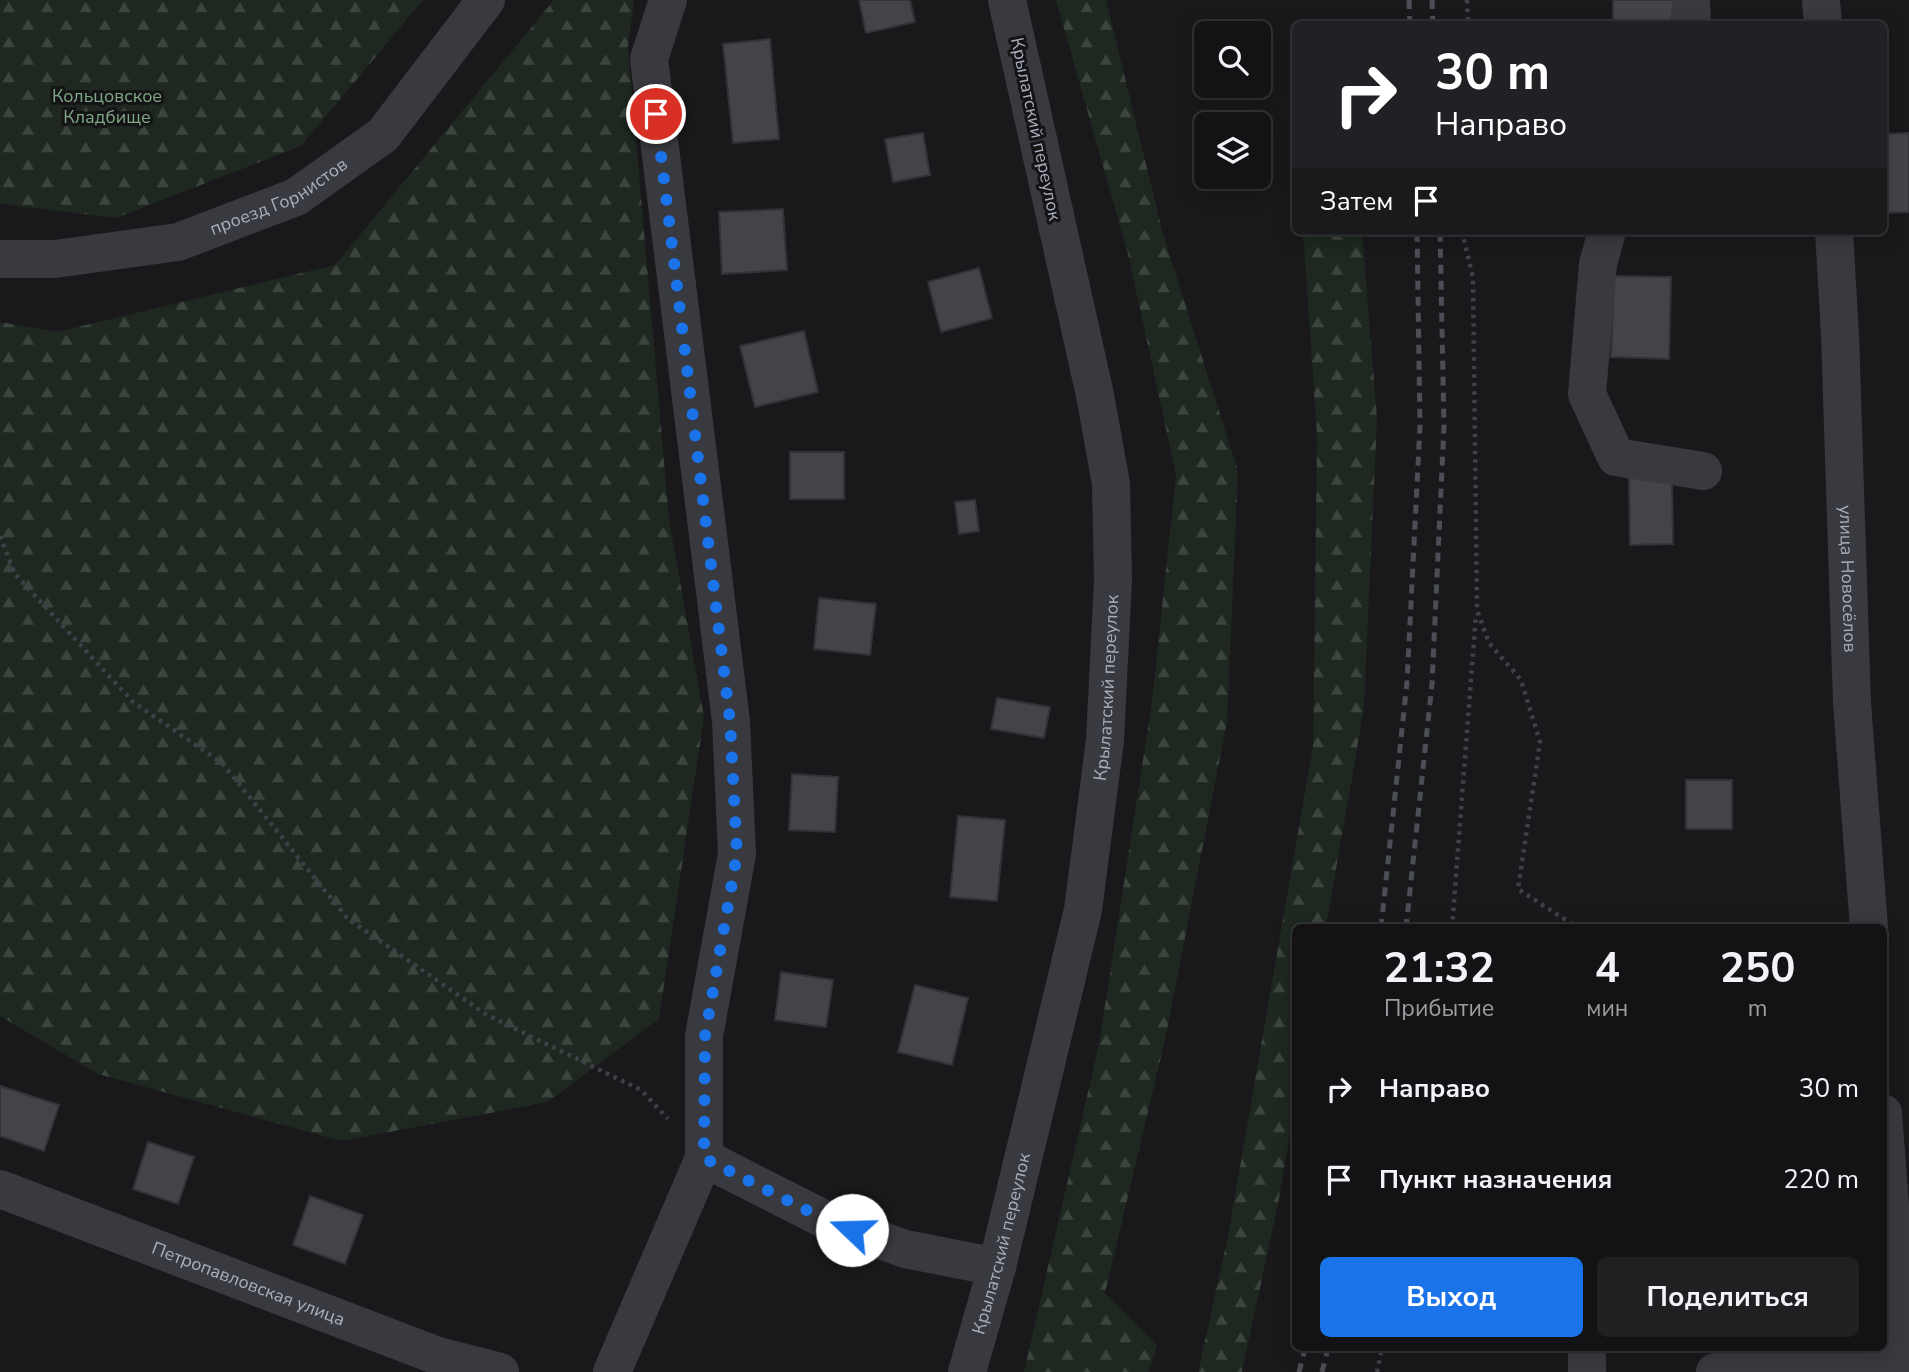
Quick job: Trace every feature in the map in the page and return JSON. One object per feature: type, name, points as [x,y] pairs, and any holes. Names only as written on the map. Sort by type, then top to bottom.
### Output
[{"type":"street","name":"проезд Горнистов","points":[[3,263],[55,259],[178,242],[296,197],[383,135],[486,0]]},
{"type":"street","points":[[612,1372],[704,1158],[705,1036],[737,854],[730,721],[649,59],[668,0]]},
{"type":"street","name":"Крылатский переулок","points":[[967,1372],[997,1267],[1083,910],[1105,740],[1113,580],[1111,484],[1095,395],[1007,0]]},
{"type":"street","points":[[1691,0],[1692,21]]},
{"type":"street","points":[[1821,0],[1823,21]]},
{"type":"street","points":[[1606,235],[1598,264],[1587,394],[1616,457],[1703,471]]},
{"type":"street","name":"улица Новосёлов","points":[[1834,235],[1852,703],[1869,924]]},
{"type":"street","points":[[704,1158],[826,1220],[905,1248],[997,1267]]},
{"type":"street","points":[[1715,1372],[1903,1368],[1887,1164]]},
{"type":"street","name":"Петропавловская улица","points":[[0,1189],[438,1356],[500,1372]]},
{"type":"street","points":[[1587,1351],[1587,1372]]},
{"type":"path","points":[[1467,0],[1468,21]]},
{"type":"path","points":[[1452,924],[1477,610],[1473,278],[1463,235]]},
{"type":"path","points":[[0,536],[15,574],[133,702],[222,763],[347,918],[487,1015],[641,1090],[704,1158]]},
{"type":"path","points":[[1477,610],[1489,643],[1521,680],[1540,742],[1518,889],[1572,924]]},
{"type":"path","points":[[1377,1372],[1381,1351]]},
{"type":"green space","name":"Кольцовское Кладбище","points":[[0,0],[423,0],[301,146],[116,218],[0,204]]},
{"type":"green space","points":[[554,0],[634,0],[628,47],[669,519],[704,717],[659,1019],[548,1102],[341,1141],[98,1074],[0,1016],[0,322],[57,332],[335,265]]},
{"type":"green space","points":[[1056,0],[1106,0],[1163,234],[1238,471],[1227,722],[1165,1040],[1105,1293],[1157,1345],[1149,1372],[1024,1372],[1099,1044],[1152,702],[1176,475],[1128,254]]},
{"type":"green space","points":[[1303,235],[1362,235],[1377,419],[1364,708],[1327,924],[1292,924],[1292,1122],[1278,1204],[1242,1372],[1198,1372],[1228,1236],[1313,746],[1317,435]]},
{"type":"building","points":[[859,0],[910,0],[915,22],[866,33]]},
{"type":"building","points":[[1613,0],[1673,0],[1672,21],[1613,21]]},
{"type":"building","points":[[770,39],[779,139],[733,143],[723,44]]},
{"type":"building","points":[[923,133],[930,175],[893,182],[885,139]]},
{"type":"building","points":[[1909,133],[1909,212],[1887,213],[1887,134]]},
{"type":"building","points":[[783,209],[787,270],[722,274],[719,212]]},
{"type":"building","points":[[979,268],[992,318],[941,332],[928,282]]},
{"type":"building","points":[[1614,276],[1671,277],[1669,359],[1611,357]]},
{"type":"building","points":[[804,331],[818,392],[755,407],[740,346]]},
{"type":"building","points":[[790,452],[844,452],[844,499],[790,499]]},
{"type":"building","points":[[1629,477],[1672,477],[1673,544],[1630,545]]},
{"type":"building","points":[[975,500],[979,531],[959,534],[955,502]]},
{"type":"building","points":[[819,598],[876,604],[870,655],[814,649]]},
{"type":"building","points":[[997,698],[1050,707],[1044,738],[991,729]]},
{"type":"building","points":[[792,774],[838,777],[835,832],[789,830]]},
{"type":"building","points":[[1686,780],[1732,780],[1732,829],[1686,829]]},
{"type":"building","points":[[958,816],[1005,820],[997,901],[950,897]]},
{"type":"building","points":[[781,972],[833,980],[826,1027],[775,1020]]},
{"type":"building","points":[[915,985],[968,998],[952,1065],[898,1052]]},
{"type":"building","points":[[0,1086],[59,1105],[44,1151],[0,1136]]},
{"type":"building","points":[[148,1142],[194,1157],[178,1204],[133,1189]]},
{"type":"building","points":[[310,1196],[363,1215],[345,1264],[293,1245]]},
{"type":"railway","points":[[1409,0],[1410,21]]},
{"type":"railway","points":[[1432,0],[1433,21]]},
{"type":"railway","points":[[1381,924],[1407,682],[1420,426],[1417,235]]},
{"type":"railway","points":[[1406,924],[1432,684],[1444,426],[1440,235]]},
{"type":"railway","points":[[1299,1372],[1304,1351]]},
{"type":"railway","points":[[1322,1372],[1327,1351]]},
{"type":"route","points":[[656,114],[730,721],[737,854],[705,1036],[704,1158],[826,1220],[852,1230]]}]
